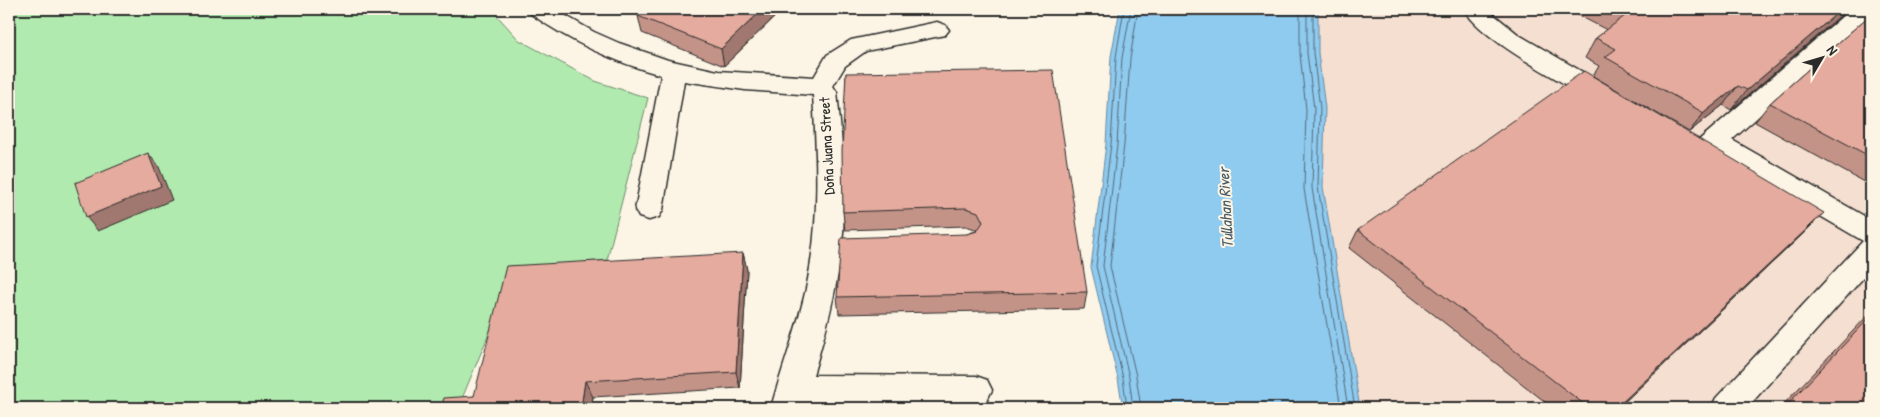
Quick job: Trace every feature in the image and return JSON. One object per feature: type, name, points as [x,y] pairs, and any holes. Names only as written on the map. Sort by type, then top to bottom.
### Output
[{"type":"street","name":"Doña Juana Street","points":[[539,9],[563,26],[614,51],[674,70],[743,82],[820,87],[825,92],[830,208],[839,242],[790,399]]},
{"type":"street","points":[[1475,9],[1482,18],[1511,40],[1626,109]]},
{"type":"street","points":[[1660,129],[1701,153],[1716,142],[1866,9]]},
{"type":"street","points":[[820,87],[836,61],[859,46],[937,30]]},
{"type":"street","points":[[649,210],[674,70]]},
{"type":"street","points":[[1716,142],[1871,233]]},
{"type":"street","points":[[1727,408],[1871,250]]},
{"type":"street","points":[[790,399],[976,390]]},
{"type":"shaded area","points":[[1318,9],[1871,9],[1871,408],[1360,408],[1323,187],[1325,108],[1318,53]]},
{"type":"green space","points":[[9,9],[491,9],[519,40],[595,81],[648,98],[607,260],[516,269],[458,408],[9,408]]},
{"type":"water","name":"Tullahan River","points":[[1120,9],[1318,9],[1318,53],[1325,108],[1323,187],[1360,408],[1123,408],[1118,379],[1091,267],[1106,144],[1111,56]]},
{"type":"building","points":[[647,9],[763,9],[721,49],[638,16]]},
{"type":"building","points":[[1615,9],[1842,9],[1747,90],[1738,86],[1704,113],[1605,57],[1616,49],[1596,38],[1626,15]]},
{"type":"building","points":[[1871,14],[1871,157],[1770,103]]},
{"type":"building","points":[[1053,70],[1087,292],[837,297],[841,238],[967,234],[977,231],[983,222],[978,212],[966,208],[843,212],[842,151],[846,73]]},
{"type":"building","points":[[1584,71],[1824,213],[1616,408],[1589,408],[1358,230]]},
{"type":"building","points":[[148,153],[161,186],[86,217],[75,183]]},
{"type":"building","points":[[743,253],[736,372],[585,381],[581,408],[441,408],[444,398],[474,396],[506,266]]},
{"type":"building","points":[[1871,316],[1871,408],[1784,408]]}]
